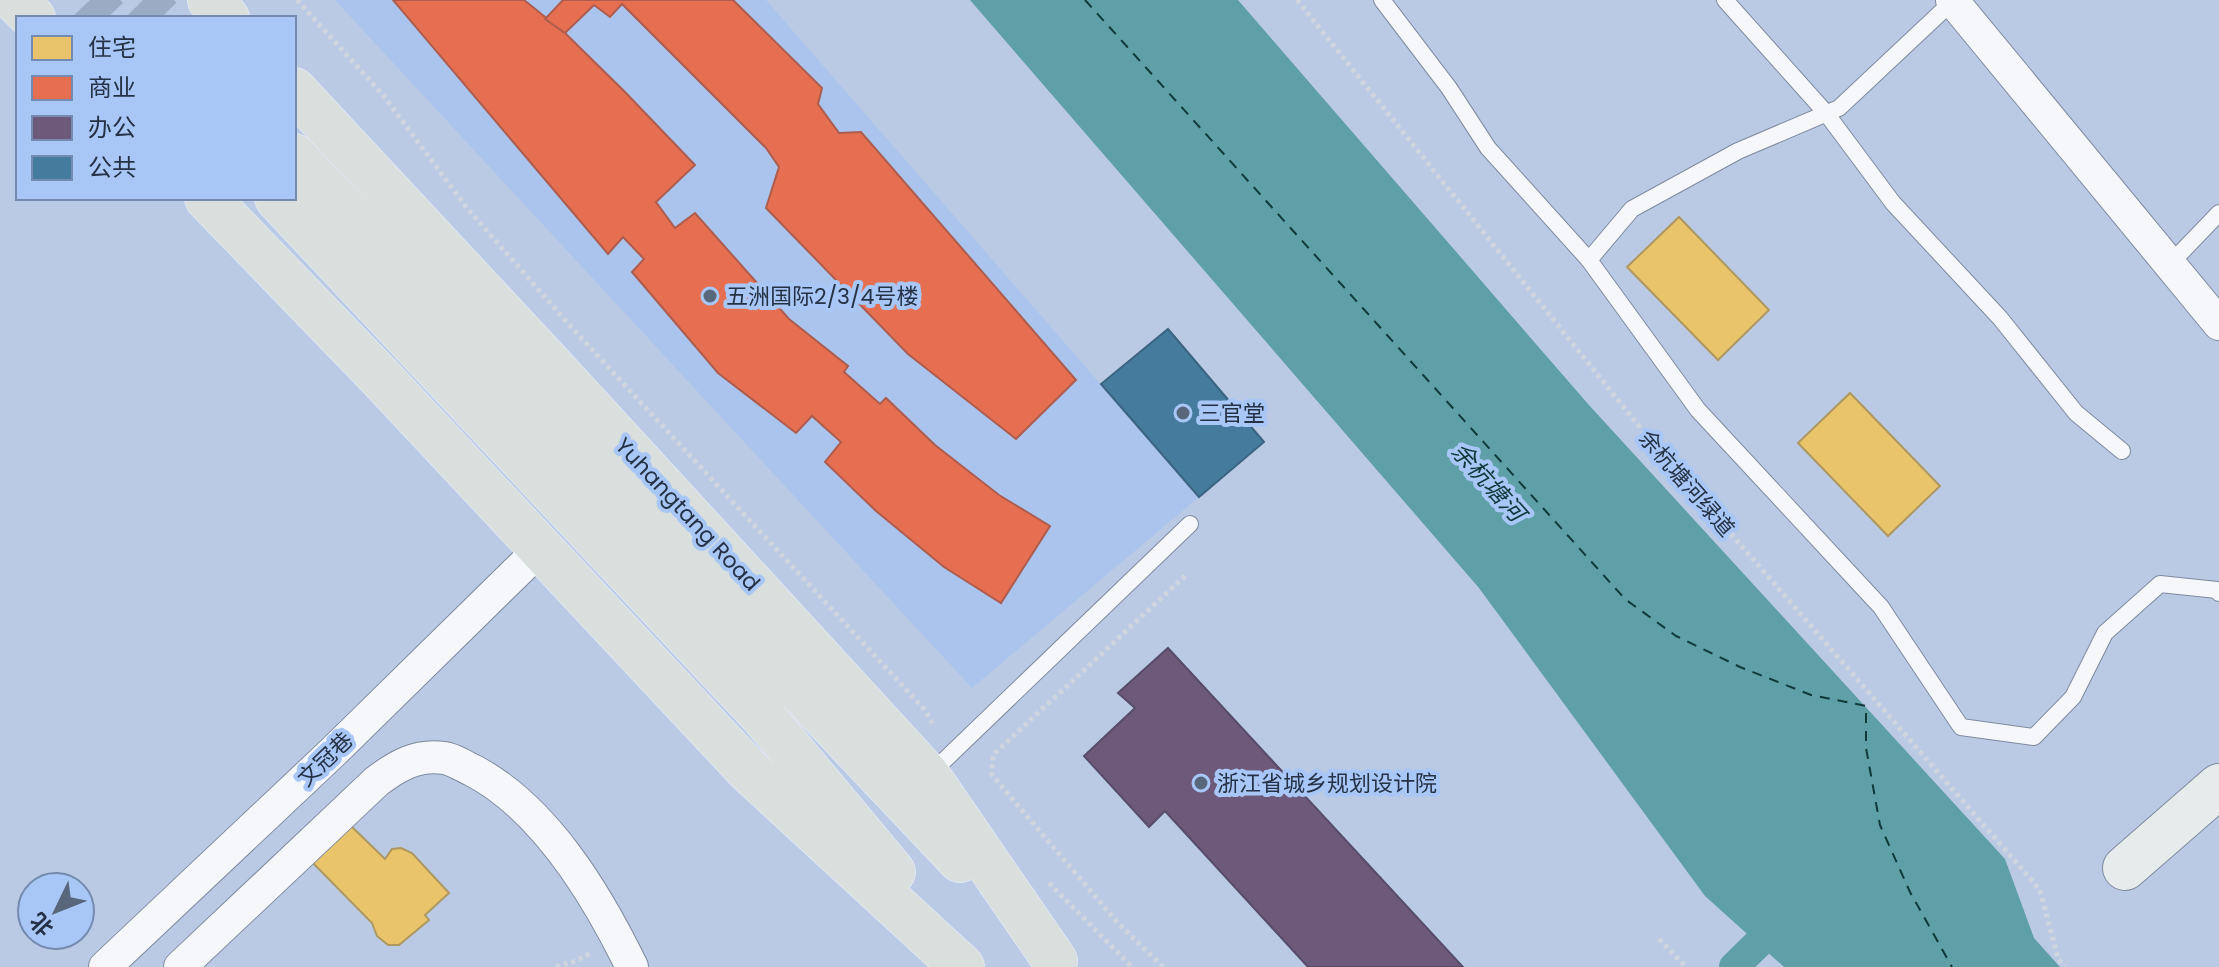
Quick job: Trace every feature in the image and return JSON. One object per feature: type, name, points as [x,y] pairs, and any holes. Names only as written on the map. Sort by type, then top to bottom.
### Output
[{"type":"main road","points":[[15,0],[31,16]]},
{"type":"main road","points":[[210,0],[225,16]]},
{"type":"main road","name":"Yuhangtang Road","points":[[296,92],[555,370],[939,764],[1058,964]]},
{"type":"main road","name":"Yuhangtang Road","points":[[296,158],[1058,964]]},
{"type":"main road","points":[[209,200],[748,770],[962,967]]},
{"type":"main road","points":[[279,200],[762,715],[972,967]]},
{"type":"street","points":[[1953,0],[2219,324]]},
{"type":"street","name":"文冠巷","points":[[105,967],[333,752],[541,548]]},
{"type":"street","points":[[180,967],[377,781],[397,766],[419,758],[446,757],[486,778],[533,816],[580,876],[632,967]]},
{"type":"street","points":[[2125,868],[2219,786]]},
{"type":"lane","points":[[1382,0],[1449,88],[1488,148],[1589,260],[1698,410],[1881,607],[1961,727],[2034,737],[2073,697],[2105,633],[2160,584],[2217,590],[2219,593]]},
{"type":"lane","points":[[1725,0],[1826,113],[1893,203],[2000,318],[2076,413],[2122,451]]},
{"type":"lane","points":[[1589,260],[1632,209],[1738,151],[1839,108],[1953,0]]},
{"type":"lane","points":[[2170,264],[2219,213]]},
{"type":"lane","points":[[939,764],[1190,524]]},
{"type":"path","points":[[297,0],[383,95],[467,208],[572,328],[924,709],[939,764]]},
{"type":"path","name":"余杭塘河绿道","points":[[1297,0],[1654,445],[2040,890],[2058,959],[2065,967]]},
{"type":"path","points":[[1163,967],[1117,922],[992,775],[993,755],[1186,575]]},
{"type":"path","points":[[1040,872],[1132,967]]},
{"type":"path","points":[[556,967],[576,961],[618,938]]},
{"type":"path","points":[[1659,939],[1685,966]]},
{"type":"shaded area","points":[[335,0],[766,0],[1199,497],[972,688]]},
{"type":"water","name":"余杭塘河","points":[[970,0],[1238,0],[1588,404],[2005,859],[2034,938],[2060,967],[1784,967],[1705,896],[1479,588]]},
{"type":"building: 住宅","points":[[1679,217],[1769,310],[1718,360],[1627,267]]},
{"type":"building: 住宅","points":[[1850,393],[1940,486],[1888,536],[1798,443]]},
{"type":"building: 住宅","points":[[349,824],[385,859],[392,849],[401,848],[412,853],[449,893],[425,915],[429,920],[399,945],[388,945],[377,936],[372,923],[310,860]]},
{"type":"building: 商业","name":"五洲国际2/3/4号楼","points":[[393,0],[524,0],[565,33],[625,92],[695,165],[656,202],[675,228],[695,213],[789,319],[848,366],[844,372],[880,404],[886,398],[935,445],[999,495],[1050,526],[1001,603],[944,567],[876,511],[825,462],[841,442],[812,416],[796,433],[718,373],[632,272],[644,259],[623,237],[608,254]]},
{"type":"building: 商业","points":[[563,0],[733,0],[822,88],[818,104],[839,133],[861,132],[1076,380],[1016,439],[908,354],[766,208],[779,167],[766,148],[622,4],[610,17],[594,5],[565,33],[545,19]]},
{"type":"building: 办公","name":"浙江省城乡规划设计院","points":[[1168,648],[1463,967],[1308,967],[1165,811],[1149,827],[1084,756],[1135,708],[1118,693]]},
{"type":"building: 公共","name":"三官堂","points":[[1168,329],[1264,442],[1199,497],[1101,384]]},
{"type":"waterway","points":[[1734,967],[1787,915]]},
{"type":"ferry route","points":[[1085,0],[1625,599],[1676,636],[1740,667],[1811,695],[1866,706],[1866,748],[1880,825],[1910,892],[1952,967]]},
{"type":"tunnel","points":[[90,0],[105,16]]},
{"type":"tunnel","points":[[143,0],[159,16]]},
{"type":"place","name":"五洲国际2/3/4号楼","points":[[710,296]]},
{"type":"place","name":"三官堂","points":[[1183,413]]},
{"type":"place","name":"浙江省城乡规划设计院","points":[[1201,783]]}]
